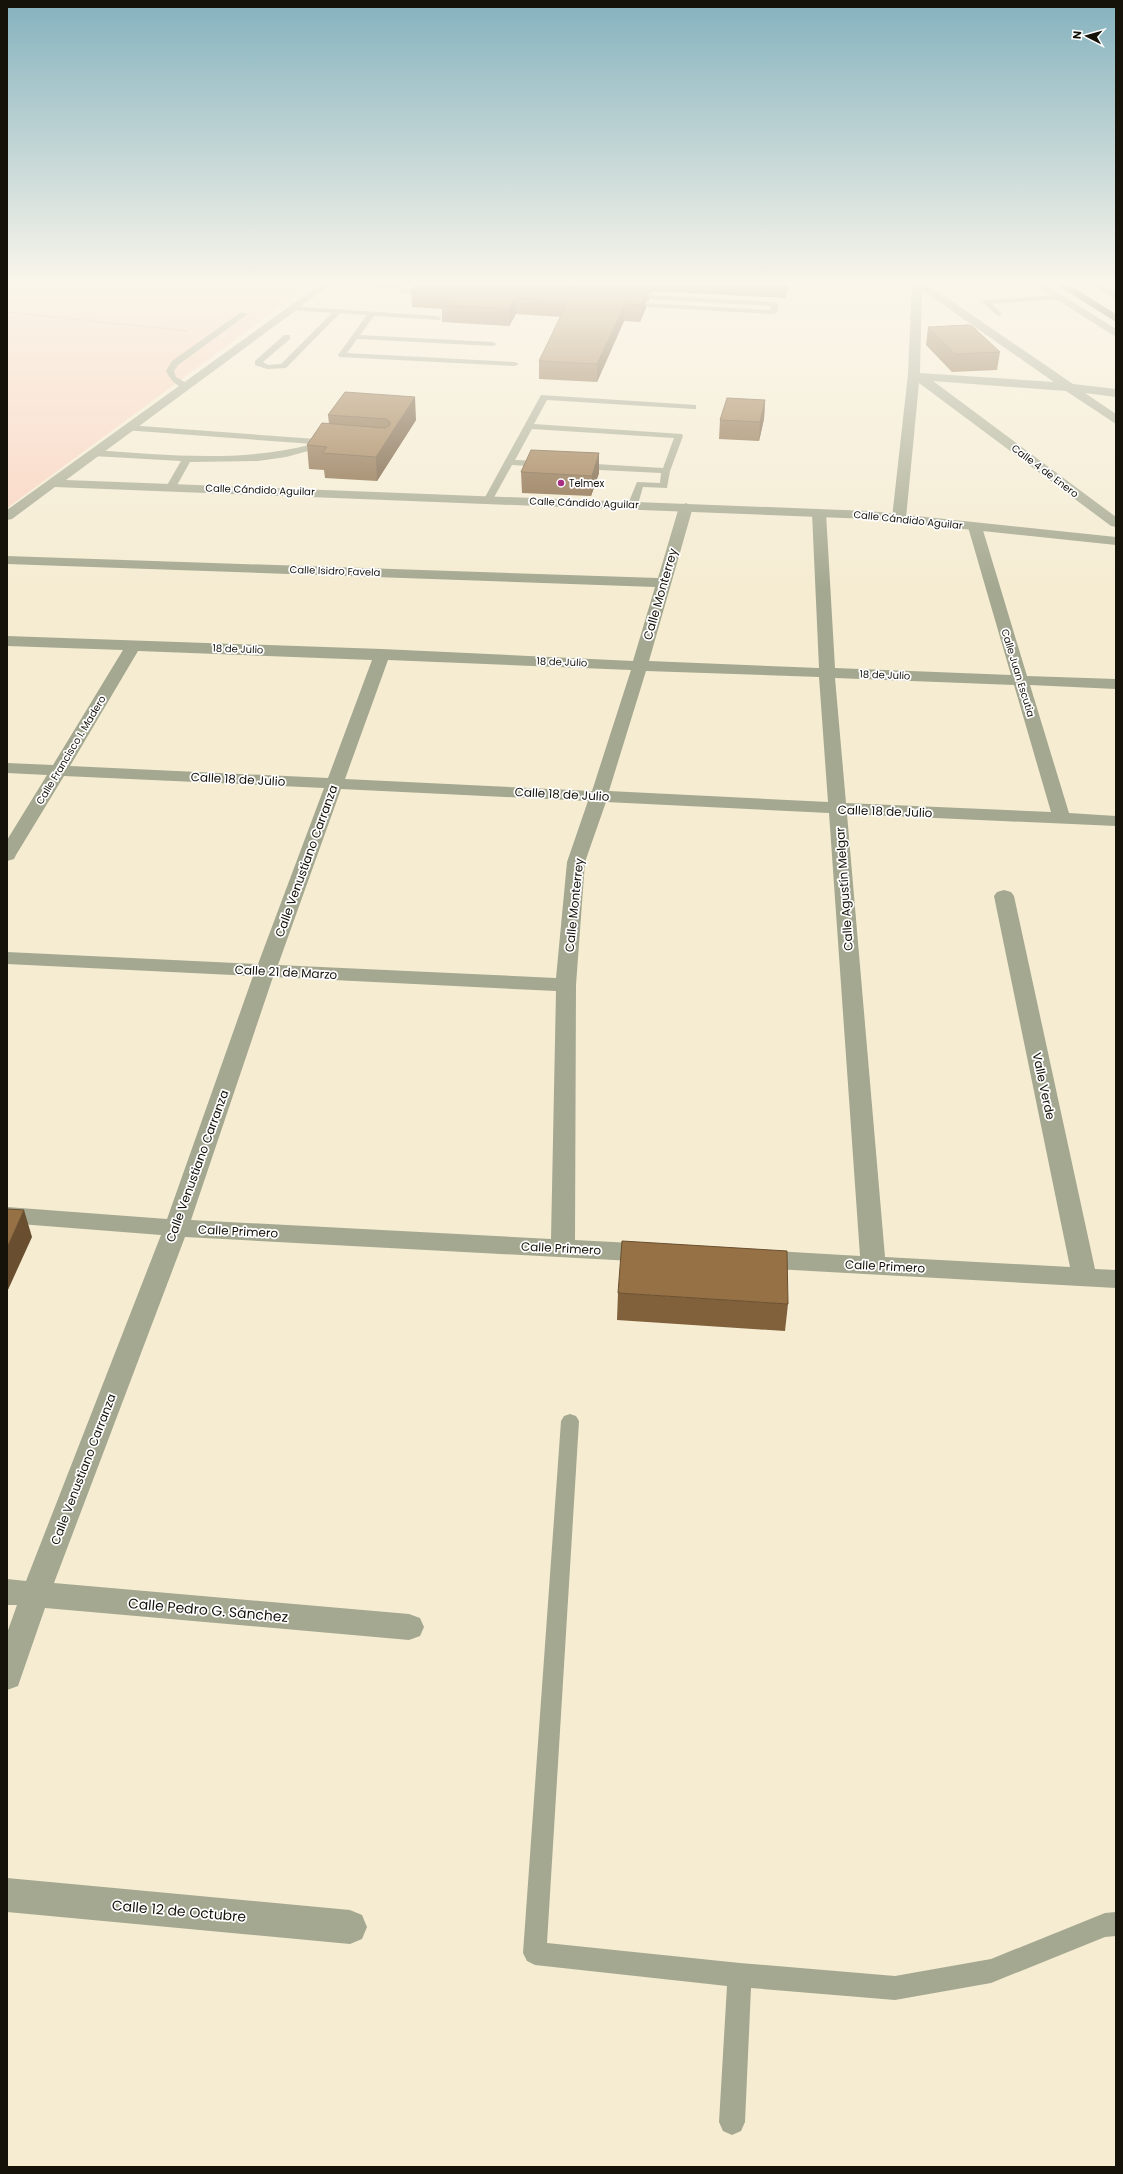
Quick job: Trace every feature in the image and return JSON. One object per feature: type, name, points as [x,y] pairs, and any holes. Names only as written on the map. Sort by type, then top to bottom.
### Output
[{"type":"street","points":[[7,516],[184,386]]},
{"type":"street","points":[[900,518],[914,386]]},
{"type":"street","name":"Calle 4 de Enero","points":[[932,386],[1116,523]]},
{"type":"street","points":[[1052,386],[1116,393]]},
{"type":"street","points":[[1070,388],[1116,420]]},
{"type":"street","name":"Calle Cándido Aguilar","points":[[51,483],[633,504],[818,513],[900,518],[1116,541]]},
{"type":"street","name":"Calle Monterrey","points":[[563,1248],[566,985],[576,862],[599,796],[640,665],[662,583],[686,507]]},
{"type":"street","name":"Calle Agustín Melgar","points":[[818,513],[826,672],[873,1265]]},
{"type":"street","name":"Calle Juan Escutia","points":[[975,527],[1062,819]]},
{"type":"street","name":"Calle Isidro Favela","points":[[7,560],[662,583]]},
{"type":"street","name":"18 de Julio","points":[[7,641],[382,654],[1116,684]]},
{"type":"street","name":"Calle Francisco I. Madero","points":[[7,855],[134,645]]},
{"type":"street","name":"Calle Venustiano Carranza","points":[[7,1676],[35,1595],[176,1228],[265,972],[382,654]]},
{"type":"street","name":"Calle 18 de Julio","points":[[7,768],[599,796],[838,809],[1116,821]]},
{"type":"street","name":"Valle Verde","points":[[1004,896],[1084,1277]]},
{"type":"street","name":"Calle 21 de Marzo","points":[[7,958],[265,972],[566,985]]},
{"type":"street","name":"Calle Primero","points":[[7,1215],[176,1228],[674,1254]]},
{"type":"street","name":"Calle Primero","points":[[738,1258],[1116,1279]]},
{"type":"street","name":"Calle Pedro G. Sánchez","points":[[7,1592],[409,1627]]},
{"type":"street","name":"Calle 12 de Octubre","points":[[7,1895],[350,1927]]},
{"type":"lane","points":[[489,499],[544,397],[694,406]]},
{"type":"lane","points":[[529,426],[679,436],[666,471],[664,486],[640,484],[633,504]]},
{"type":"lane","points":[[127,428],[341,444]]},
{"type":"lane","points":[[93,453],[186,459],[258,458],[286,454],[326,443]]},
{"type":"lane","points":[[171,487],[186,459]]},
{"type":"lane","points":[[510,462],[558,464]]},
{"type":"lane","points":[[573,465],[666,471]]},
{"type":"lane","points":[[570,1421],[535,1953],[740,1975],[895,1988],[991,1971],[1105,1925],[1116,1924]]},
{"type":"lane","points":[[732,2122],[740,1975]]},
{"type":"shaded area","points":[[7,386],[172,386],[7,508]]},
{"type":"building","points":[[345,392],[415,397],[376,457],[322,453],[327,447],[307,445],[322,423],[385,428],[390,425],[390,422],[386,419],[328,415]]},
{"type":"building","points":[[727,398],[765,400],[760,422],[720,420]]},
{"type":"building","points":[[531,450],[599,453],[592,476],[521,472]]},
{"type":"building","points":[[7,1209],[24,1210],[7,1248]]},
{"type":"building","points":[[622,1241],[787,1251],[788,1304],[618,1293]]},
{"type":"place","name":"Telmex","points":[[561,483]]}]
